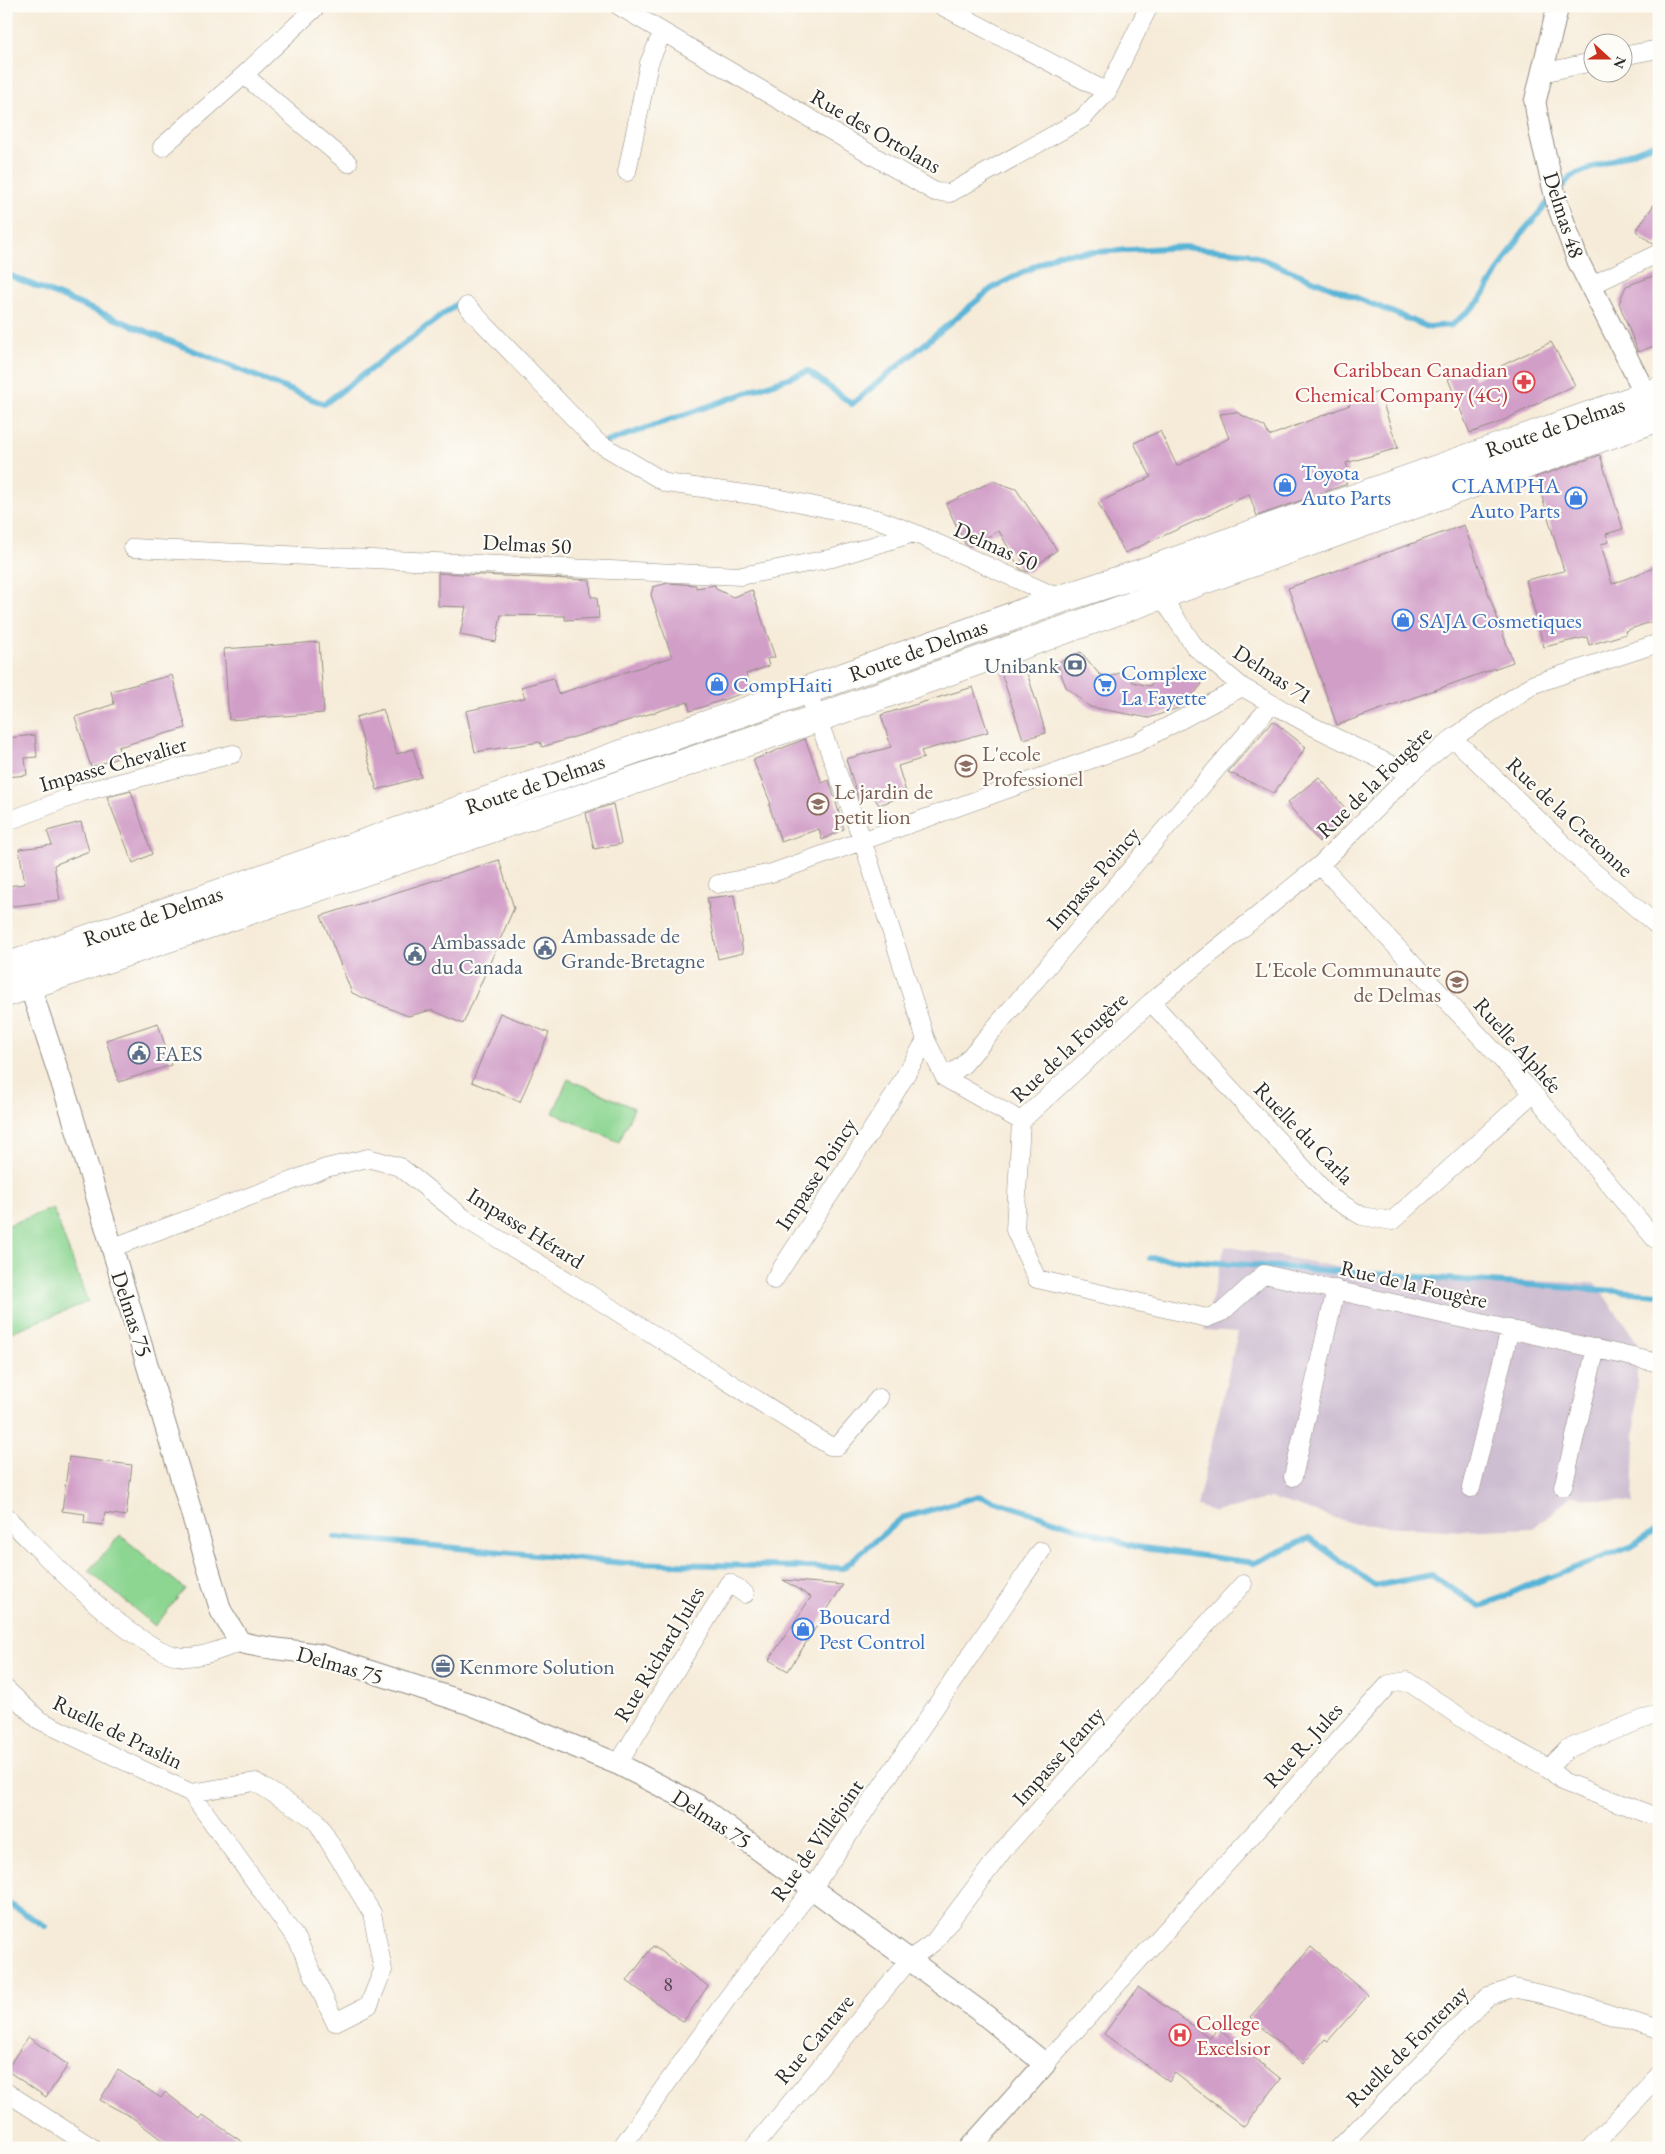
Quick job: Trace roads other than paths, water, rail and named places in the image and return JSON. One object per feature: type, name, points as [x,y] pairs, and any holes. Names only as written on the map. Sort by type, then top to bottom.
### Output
[{"type":"main road","name":"Route de Delmas","points":[[16,976],[1061,599],[1656,403]]},
{"type":"main road","name":"Route de Delmas","points":[[16,976],[818,718],[1160,595],[1656,403]]},
{"type":"street","points":[[162,147],[244,75],[317,6]]},
{"type":"street","name":"Rue des Ortolans","points":[[620,6],[662,33],[935,192],[950,193],[1082,119],[1107,92],[1149,6]]},
{"type":"street","points":[[942,6],[1107,92]]},
{"type":"street","name":"Delmas 48","points":[[1558,6],[1535,102],[1556,203],[1578,261],[1590,286],[1656,403]]},
{"type":"street","points":[[627,172],[649,63],[662,33]]},
{"type":"street","points":[[1632,54],[1659,49]]},
{"type":"street","points":[[1542,73],[1582,64]]},
{"type":"street","points":[[244,75],[348,163]]},
{"type":"street","points":[[1590,286],[1659,253]]},
{"type":"street","name":"Delmas 50","points":[[467,306],[596,442],[666,483],[782,499],[877,519],[914,533],[1061,599]]},
{"type":"street","name":"Delmas 50","points":[[133,548],[741,576],[832,558],[914,533]]},
{"type":"street","name":"Delmas 71","points":[[1144,572],[1195,647],[1242,686],[1272,704],[1410,774]]},
{"type":"street","name":"Rue de la Fougère","points":[[1659,643],[1534,684],[1453,738],[1410,774],[1320,865],[1150,1002],[1021,1121],[1015,1230],[1037,1279],[1207,1318],[1222,1312],[1264,1274],[1659,1362]]},
{"type":"street","points":[[718,884],[772,872],[1137,743],[1242,686]]},
{"type":"street","points":[[807,690],[862,839],[926,1040],[945,1078],[1021,1121]]},
{"type":"street","name":"Impasse Poincy","points":[[945,1078],[963,1065],[1272,704]]},
{"type":"street","name":"Rue de la Cretonne","points":[[1453,738],[1582,862],[1659,927]]},
{"type":"street","name":"Impasse Chevalier","points":[[6,822],[83,792],[233,754]]},
{"type":"street","name":"Ruelle Alphée","points":[[1320,865],[1532,1093],[1655,1239]]},
{"type":"street","name":"Delmas 75","points":[[16,976],[71,1110],[221,1611],[240,1642],[266,1649],[294,1650],[320,1655],[470,1704],[618,1764],[696,1804],[910,1959],[985,2015],[1045,2064]]},
{"type":"street","name":"Ruelle du Carla","points":[[1150,1002],[1330,1197],[1362,1216],[1392,1221],[1532,1093]]},
{"type":"street","name":"Impasse Poincy","points":[[774,1280],[888,1105],[926,1040]]},
{"type":"street","name":"Impasse Hérard","points":[[111,1248],[326,1168],[368,1158],[400,1167],[464,1218],[589,1294],[830,1446],[838,1446],[879,1398]]},
{"type":"street","points":[[1294,1477],[1336,1289]]},
{"type":"street","points":[[1471,1488],[1510,1329]]},
{"type":"street","points":[[1563,1487],[1596,1348]]},
{"type":"street","points":[[6,1517],[92,1600],[146,1643],[184,1657],[223,1650],[240,1642]]},
{"type":"street","name":"Rue de Villejoint","points":[[621,2148],[729,1996],[812,1889],[1041,1552]]},
{"type":"street","name":"Rue Richard Jules","points":[[618,1764],[728,1584],[745,1594]]},
{"type":"street","name":"Impasse Jeanty","points":[[910,1959],[934,1942],[1004,1849],[1242,1584]]},
{"type":"street","name":"Rue R. Jules","points":[[1045,2064],[1388,1684],[1407,1681],[1482,1731],[1548,1768],[1564,1782],[1659,1818]]},
{"type":"street","name":"Ruelle de Praslin","points":[[6,1689],[39,1720],[190,1793]]},
{"type":"street","points":[[1548,1768],[1567,1749],[1659,1713]]},
{"type":"street","points":[[255,1782],[316,1820],[372,1913],[383,1970],[369,2005],[335,2022],[298,1941],[190,1793],[255,1782]]},
{"type":"street","name":"Rue Cantave","points":[[753,2148],[910,1959]]},
{"type":"street","name":"Ruelle de Fontenay","points":[[1339,2148],[1488,1996],[1514,1988],[1563,1999],[1659,2030]]},
{"type":"street","points":[[970,2148],[1045,2064]]},
{"type":"street","points":[[1590,2148],[1659,2075]]},
{"type":"street","points":[[6,2092],[93,2148]]},
{"type":"waterway","points":[[1559,190],[1571,176],[1659,142]]},
{"type":"waterway","points":[[604,443],[808,371],[852,404],[991,289],[1058,254],[1184,247],[1247,253],[1428,327],[1452,325],[1479,302],[1522,233],[1552,198]]},
{"type":"waterway","points":[[6,274],[324,404],[462,300],[465,304]]},
{"type":"waterway","points":[[1150,1258],[1659,1294]]},
{"type":"waterway","points":[[335,1537],[624,1563],[843,1568],[902,1518],[979,1496],[1137,1547],[1254,1563],[1309,1538],[1375,1586],[1431,1575],[1480,1607],[1527,1586],[1630,1547],[1659,1528]]},
{"type":"waterway","points":[[6,1902],[45,1926]]},
{"type":"place","name":"Caribbean Canadian Chemical Company (4C)","points":[[1524,382]]},
{"type":"place","name":"Toyota Auto Parts","points":[[1285,485]]},
{"type":"place","name":"CLAMPHA Auto Parts","points":[[1576,498]]},
{"type":"place","name":"SAJA Cosmetiques","points":[[1403,620]]},
{"type":"place","name":"Unibank","points":[[1075,665]]},
{"type":"place","name":"CompHaiti","points":[[717,684]]},
{"type":"place","name":"Complexe La Fayette","points":[[1105,685]]},
{"type":"place","name":"L'ecole Professionel","points":[[966,766]]},
{"type":"place","name":"Le jardin de petit lion","points":[[818,804]]},
{"type":"place","name":"Ambassade de Grande-Bretagne","points":[[545,948]]},
{"type":"place","name":"Ambassade du Canada","points":[[415,954]]},
{"type":"place","name":"L'Ecole Communaute de Delmas","points":[[1457,982]]},
{"type":"place","name":"FAES","points":[[139,1053]]},
{"type":"place","name":"Boucard Pest Control","points":[[803,1629]]},
{"type":"place","name":"Kenmore Solution","points":[[443,1666]]},
{"type":"place","name":"College Excelsior","points":[[1180,2035]]}]
